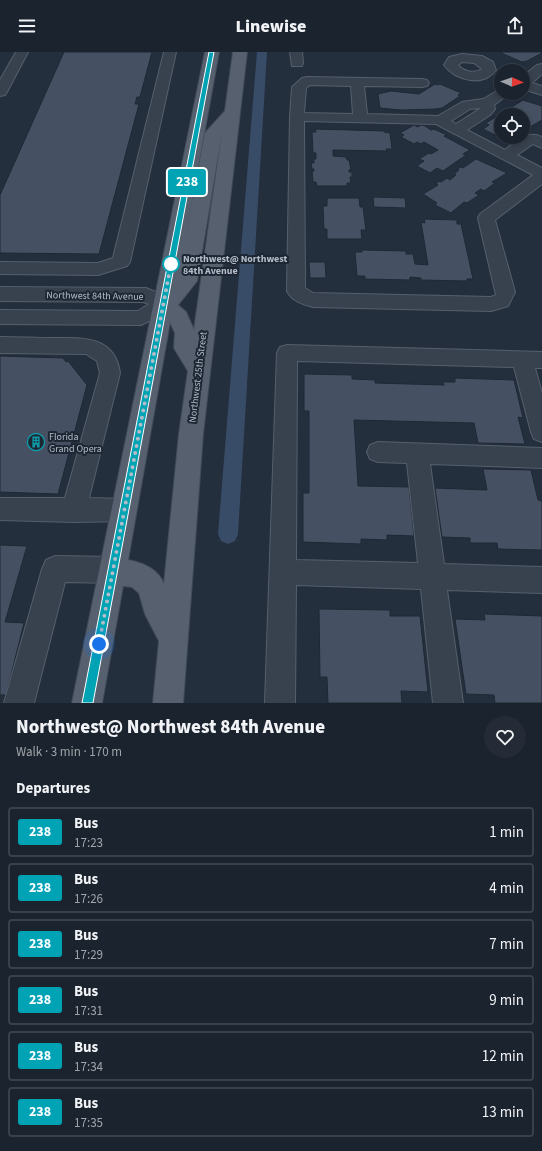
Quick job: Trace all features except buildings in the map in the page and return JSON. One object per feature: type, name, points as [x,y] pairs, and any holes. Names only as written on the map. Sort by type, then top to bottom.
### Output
[{"type":"main road","points":[[87,703],[212,52]]},
{"type":"main road","name":"Northwest 25th Street","points":[[168,703],[198,368],[240,52]]},
{"type":"main road","points":[[164,304],[182,289],[187,281],[213,133],[232,112]]},
{"type":"main road","points":[[164,304],[179,317],[185,333],[185,348],[198,368]]},
{"type":"main road","points":[[113,570],[138,575],[151,585],[155,604],[173,638]]},
{"type":"street","points":[[0,268],[98,269],[121,262],[170,52]]},
{"type":"street","points":[[466,55],[481,60],[493,73],[474,76],[463,74],[452,68],[451,65],[454,60],[466,55]]},
{"type":"street","points":[[0,92],[16,56]]},
{"type":"street","points":[[530,77],[542,68]]},
{"type":"street","points":[[297,117],[440,121],[542,175],[486,218],[506,292],[506,297],[501,302],[491,304],[308,299],[296,290],[297,117],[299,87],[302,84],[311,81],[422,83]]},
{"type":"street","points":[[357,82],[360,118]]},
{"type":"street","points":[[530,86],[542,91]]},
{"type":"street","points":[[440,121],[470,104],[487,103],[494,99]]},
{"type":"street","points":[[457,130],[487,111],[487,103]]},
{"type":"street","points":[[460,110],[478,117]]},
{"type":"street","points":[[506,156],[532,138],[542,144]]},
{"type":"street","name":"Northwest 84th Avenue","points":[[0,294],[146,295],[164,304]]},
{"type":"street","name":"Northwest 84th Avenue","points":[[0,317],[141,318],[164,304]]},
{"type":"street","points":[[0,345],[87,346],[98,350],[105,356],[109,364],[110,373],[74,510]]},
{"type":"street","points":[[280,703],[284,572],[287,353],[532,360],[542,432]]},
{"type":"street","points":[[378,452],[542,458]]},
{"type":"street","points":[[417,453],[448,703]]},
{"type":"street","points":[[0,509],[124,510]]},
{"type":"street","points":[[19,703],[55,569],[113,570]]},
{"type":"street","points":[[284,572],[542,580]]},
{"type":"waterway","points":[[228,534],[262,52]]},
{"type":"bus line","name":"238","points":[[87,703],[212,52]]},
{"type":"place","name":"Northwest@ Northwest 84th Avenue","points":[[171,264]]},
{"type":"place","name":"Florida Grand Opera","points":[[36,442]]},
{"type":"route","points":[[99,644],[171,264]]}]
